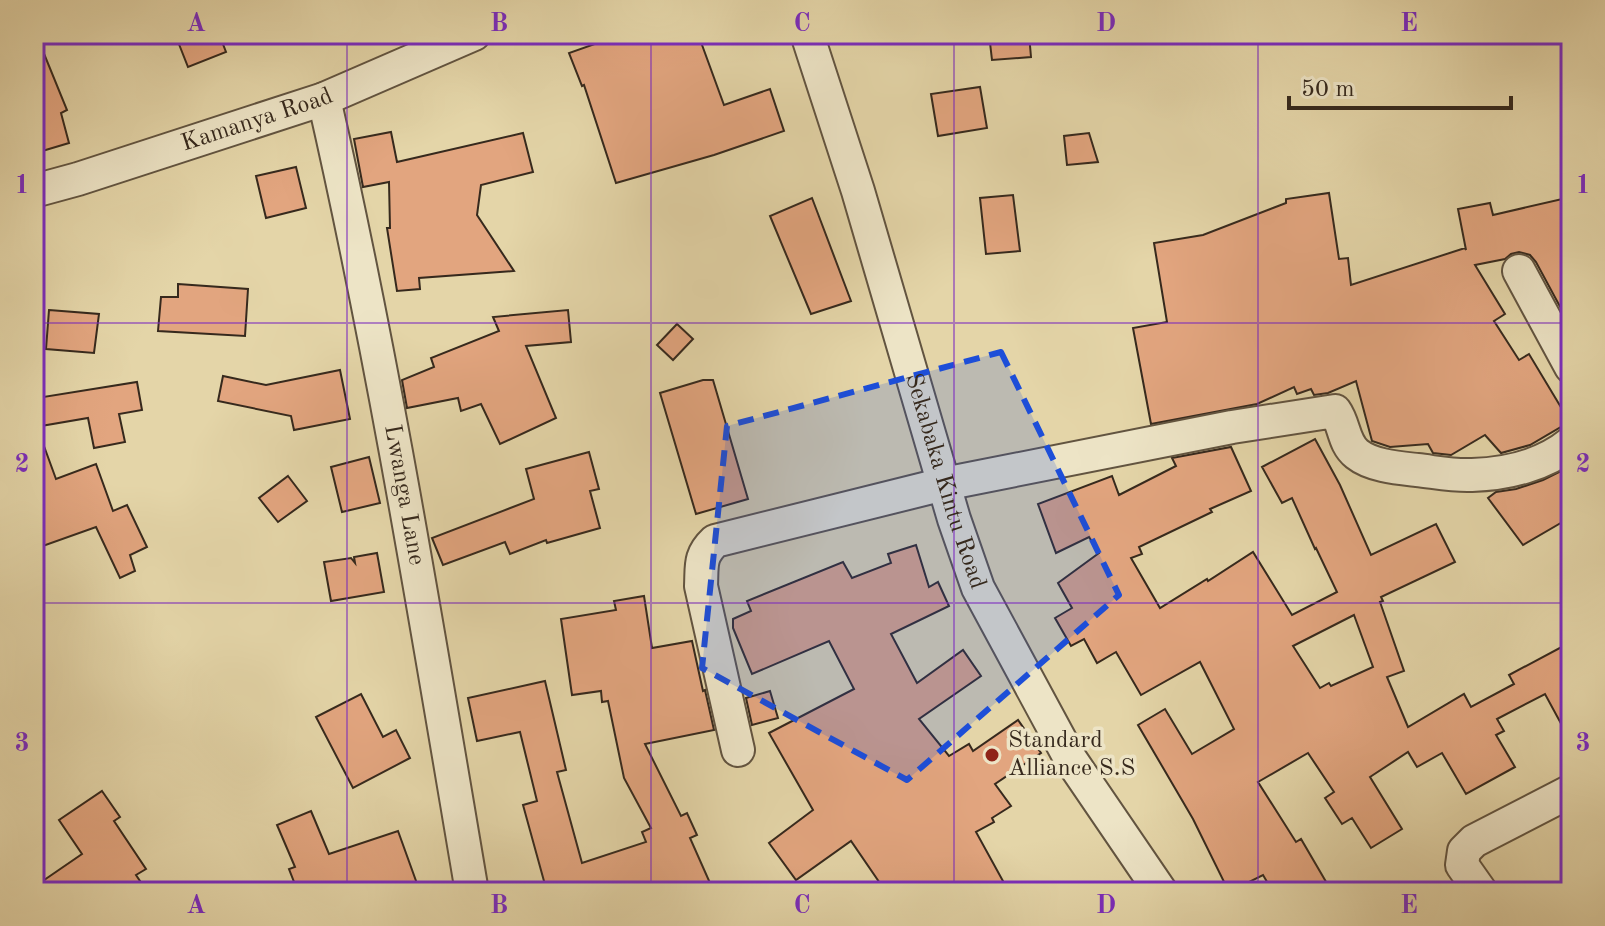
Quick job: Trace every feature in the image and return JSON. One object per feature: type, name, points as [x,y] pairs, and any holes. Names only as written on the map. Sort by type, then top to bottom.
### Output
[{"type":"street","name":"Kamanya Road","points":[[34,191],[324,99],[474,34]]},
{"type":"street","name":"Sekabaka Kintu Road","points":[[807,34],[858,191],[954,519],[978,588],[1071,760],[1161,892]]},
{"type":"street","name":"Lwanga Lane","points":[[324,99],[349,208],[422,595],[472,892]]},
{"type":"street","points":[[1519,271],[1571,367]]},
{"type":"street","points":[[738,750],[701,586],[705,550],[715,541],[944,484],[1232,427],[1335,411],[1341,420],[1346,442],[1358,455],[1401,468],[1470,475],[1510,471],[1543,461],[1571,443]]},
{"type":"street","points":[[1481,892],[1462,865],[1464,851],[1474,841],[1571,791]]},
{"type":"highlighted area","points":[[1001,352],[1119,595],[907,780],[702,668],[727,426]]},
{"type":"building","points":[[34,34],[67,110],[61,113],[69,143],[39,152],[34,134]]},
{"type":"building","points":[[175,34],[219,34],[226,52],[188,67]]},
{"type":"building","points":[[623,34],[698,34],[724,105],[770,89],[784,131],[616,183],[584,85],[569,53]]},
{"type":"building","points":[[989,34],[1029,34],[1031,57],[992,60]]},
{"type":"building","points":[[980,87],[987,128],[938,136],[931,94]]},
{"type":"building","points":[[391,132],[397,162],[523,133],[533,172],[481,185],[477,215],[514,271],[419,278],[420,289],[397,291],[387,228],[390,228],[389,182],[363,187],[354,139]]},
{"type":"building","points":[[1089,133],[1098,162],[1067,165],[1064,136]]},
{"type":"building","points":[[296,167],[306,208],[266,218],[256,176]]},
{"type":"building","points":[[1329,193],[1339,259],[1348,258],[1351,285],[1466,250],[1458,209],[1490,203],[1493,215],[1571,197],[1571,327],[1530,255],[1519,252],[1505,259],[1475,265],[1505,314],[1494,321],[1519,360],[1529,354],[1571,424],[1530,445],[1501,453],[1485,435],[1451,455],[1433,453],[1428,444],[1390,447],[1372,441],[1356,381],[1328,393],[1314,395],[1311,389],[1297,394],[1294,387],[1257,404],[1151,424],[1133,328],[1167,322],[1154,243],[1203,235],[1286,203],[1286,199]]},
{"type":"building","points":[[1013,195],[1020,251],[986,254],[980,198]]},
{"type":"building","points":[[812,198],[851,301],[811,314],[770,216]]},
{"type":"building","points":[[178,284],[248,289],[245,336],[158,331],[161,297],[178,297]]},
{"type":"building","points":[[49,310],[99,314],[94,353],[46,349]]},
{"type":"building","points":[[568,310],[571,342],[526,346],[556,418],[500,444],[481,404],[461,411],[458,398],[407,408],[402,380],[434,367],[431,358],[499,331],[493,317]]},
{"type":"building","points":[[677,324],[693,339],[673,360],[657,345]]},
{"type":"building","points":[[340,370],[350,419],[294,430],[291,416],[218,401],[223,376],[266,385]]},
{"type":"building","points":[[713,380],[748,499],[696,514],[660,393]]},
{"type":"building","points":[[137,382],[142,410],[119,414],[125,442],[94,448],[88,418],[41,426],[43,397]]},
{"type":"building","points":[[37,427],[56,479],[96,464],[113,511],[127,505],[147,547],[130,555],[135,571],[120,578],[96,527],[40,547],[34,530],[34,428]]},
{"type":"building","points":[[1315,439],[1340,485],[1371,555],[1436,524],[1455,562],[1381,597],[1383,601],[1380,602],[1404,671],[1387,677],[1408,727],[1464,694],[1471,707],[1514,684],[1509,675],[1571,642],[1571,742],[1545,694],[1497,719],[1504,731],[1496,735],[1515,767],[1466,794],[1442,753],[1417,767],[1408,752],[1370,777],[1402,829],[1371,848],[1352,818],[1342,824],[1325,798],[1334,792],[1308,753],[1258,782],[1296,842],[1301,839],[1332,892],[1273,892],[1263,875],[1229,892],[1193,819],[1138,725],[1165,709],[1192,754],[1234,729],[1200,662],[1141,695],[1116,652],[1097,663],[1084,639],[1071,646],[1055,618],[1072,608],[1058,583],[1099,553],[1089,537],[1056,553],[1038,504],[1112,476],[1119,495],[1176,466],[1172,458],[1231,447],[1251,491],[1139,547],[1142,554],[1131,558],[1160,608],[1253,552],[1292,615],[1337,592],[1292,498],[1282,503],[1262,467]],"holes":[[[1354,615],[1373,667],[1320,688],[1293,646]]]},
{"type":"building","points":[[589,452],[599,489],[590,491],[600,528],[547,543],[546,540],[510,554],[505,542],[443,565],[432,538],[534,499],[526,469]]},
{"type":"building","points":[[369,457],[380,503],[342,512],[331,467]]},
{"type":"building","points":[[1571,466],[1571,517],[1523,545],[1488,498],[1496,492],[1543,480]]},
{"type":"building","points":[[288,476],[307,501],[278,522],[259,498]]},
{"type":"building","points":[[916,545],[929,587],[938,582],[949,606],[891,634],[917,683],[963,650],[981,676],[919,719],[949,756],[969,744],[973,751],[1018,720],[1041,753],[995,784],[1011,806],[992,818],[994,822],[976,832],[1009,892],[886,892],[851,841],[796,880],[769,843],[813,810],[769,733],[854,689],[829,641],[752,674],[733,628],[733,619],[751,611],[747,601],[843,562],[852,578],[891,563],[888,554]]},
{"type":"building","points":[[377,553],[384,592],[331,601],[324,562],[351,558],[355,563],[354,557]]},
{"type":"building","points":[[644,596],[652,648],[692,641],[705,690],[714,730],[645,744],[681,816],[687,813],[697,835],[690,838],[714,892],[547,892],[523,805],[537,801],[520,732],[477,741],[468,698],[545,681],[566,770],[557,772],[582,863],[646,842],[642,832],[651,828],[624,778],[608,701],[602,702],[601,691],[572,695],[561,619],[616,610],[614,601]]},
{"type":"building","points":[[770,691],[778,718],[752,725],[746,698]]},
{"type":"building","points":[[361,694],[383,737],[396,730],[410,758],[353,788],[316,717]]},
{"type":"building","points":[[102,791],[120,817],[114,821],[146,869],[136,875],[142,884],[129,892],[34,892],[34,887],[82,854],[59,820]]},
{"type":"building","points":[[311,811],[329,854],[398,831],[420,892],[298,892],[289,869],[295,867],[277,825]]},
{"type":"place","name":"Standard Alliance S.S","points":[[992,755]]}]
